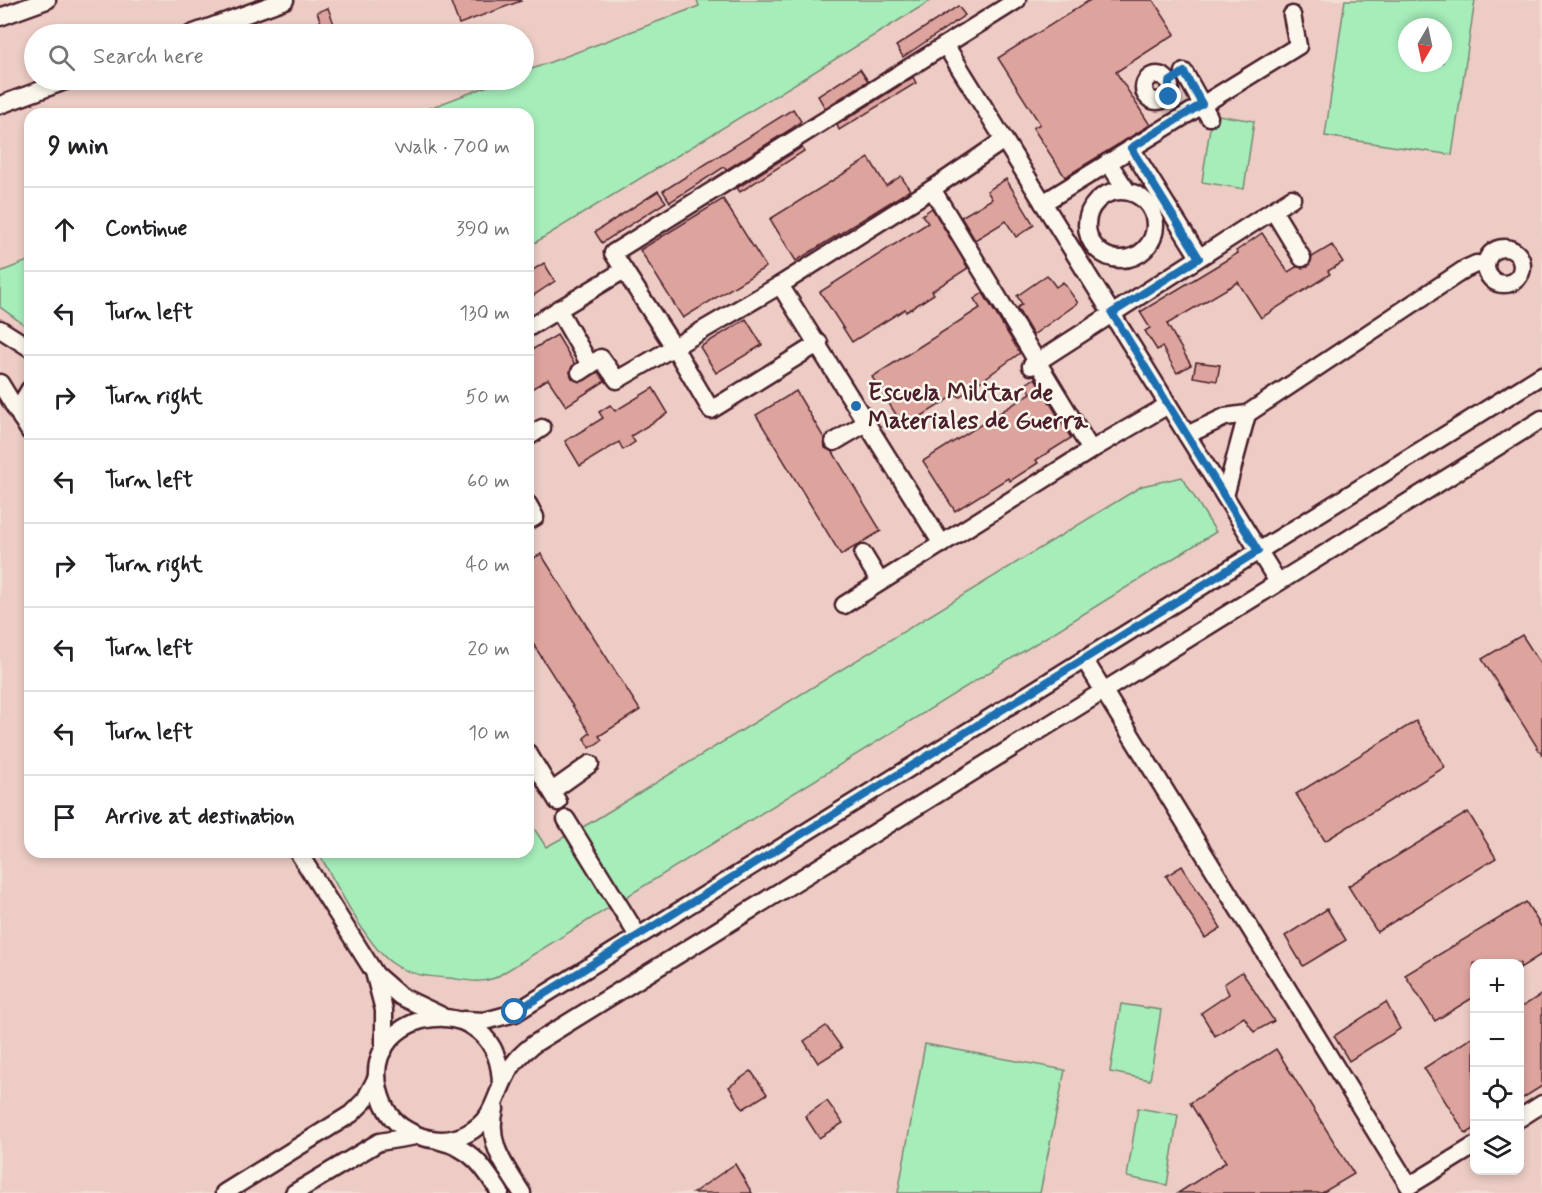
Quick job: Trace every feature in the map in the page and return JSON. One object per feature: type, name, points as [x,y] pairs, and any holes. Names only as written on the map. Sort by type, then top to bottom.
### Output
[{"type":"street","points":[[0,17],[47,0]]},
{"type":"street","points":[[219,24],[285,0]]},
{"type":"street","points":[[819,343],[711,410],[614,253],[1017,0]]},
{"type":"street","points":[[1043,203],[1131,148],[1205,111],[1298,46],[1292,15]]},
{"type":"street","points":[[946,46],[1278,582]]},
{"type":"street","points":[[1169,82],[1190,68],[1205,111]]},
{"type":"street","points":[[0,105],[41,90]]},
{"type":"street","points":[[558,309],[585,369],[601,358],[617,380],[780,285],[932,189],[1004,140]]},
{"type":"street","points":[[1131,148],[1199,258]]},
{"type":"street","points":[[1108,162],[1126,191]]},
{"type":"street","points":[[932,189],[1035,364],[1091,450]]},
{"type":"street","points":[[1087,274],[1112,258],[1131,258],[1141,253],[1154,235],[1154,214],[1149,204],[1141,197],[1126,191],[1109,192],[1100,197],[1088,215],[1086,225],[1093,245],[1112,258]]},
{"type":"street","points":[[1035,364],[1292,198]]},
{"type":"street","points":[[1273,210],[1302,258]]},
{"type":"street","points":[[1187,435],[1225,417],[1247,414],[1465,269],[1476,264],[1486,265]]},
{"type":"street","points":[[534,324],[624,270]]},
{"type":"street","points":[[780,285],[819,343],[942,544]]},
{"type":"street","points":[[0,329],[24,344]]},
{"type":"street","points":[[224,1193],[359,1108],[371,1092],[381,1059],[392,1039],[409,1025],[430,1017],[485,1021],[515,1012],[1542,375]]},
{"type":"street","points":[[0,383],[24,422]]},
{"type":"street","points":[[24,399],[21,404],[24,417]]},
{"type":"street","points":[[844,605],[1091,450],[1168,405]]},
{"type":"street","points":[[1225,496],[1247,414]]},
{"type":"street","points":[[294,1193],[371,1146],[398,1137],[449,1139],[471,1131],[489,1115],[512,1065],[534,1044],[1542,419]]},
{"type":"street","points":[[834,442],[866,423]]},
{"type":"street","points":[[534,433],[542,428]]},
{"type":"street","points":[[863,554],[880,582]]},
{"type":"street","points":[[1084,659],[1102,692],[1409,1186],[1470,1148]]},
{"type":"street","points":[[534,763],[555,797],[590,764]]},
{"type":"street","points":[[566,819],[638,936]]},
{"type":"street","points":[[302,858],[374,972],[400,996],[475,1028],[491,1043],[501,1071],[499,1094],[492,1122],[494,1143],[497,1153],[522,1193]]},
{"type":"street","points":[[374,972],[384,1010],[378,1084],[386,1108],[402,1127],[425,1138],[459,1147],[475,1157],[500,1193]]},
{"type":"street","points":[[1524,1115],[1542,1104]]},
{"type":"shaded area","points":[[0,0],[1542,0],[1542,1193],[0,1193]]},
{"type":"green space","points":[[697,0],[932,0],[534,243],[534,108],[430,108],[478,90],[534,90],[534,68],[699,6]]},
{"type":"green space","points":[[1345,0],[1475,0],[1452,155],[1325,136]]},
{"type":"green space","points":[[1212,114],[1254,121],[1244,189],[1202,182]]},
{"type":"green space","points":[[24,262],[24,325],[0,307],[0,272]]},
{"type":"green space","points":[[1182,477],[1216,532],[495,978],[477,981],[427,976],[412,973],[392,963],[362,928],[321,858],[534,858],[534,828],[546,847],[590,823],[1142,486]]},
{"type":"green space","points":[[1121,1004],[1161,1010],[1150,1080],[1110,1072]]},
{"type":"green space","points":[[925,1044],[1065,1070],[1040,1193],[898,1193]]},
{"type":"green space","points":[[1138,1108],[1178,1115],[1167,1185],[1127,1177]]},
{"type":"building","points":[[450,0],[520,0],[521,1],[459,24]]},
{"type":"building","points":[[1090,0],[1153,0],[1175,34],[1116,72],[1150,125],[1065,177],[1033,128],[1040,124],[998,58]]},
{"type":"building","points":[[958,6],[965,15],[903,57],[896,46]]},
{"type":"building","points":[[328,8],[334,24],[321,24],[317,12]]},
{"type":"building","points":[[860,69],[868,81],[825,108],[818,96]]},
{"type":"building","points":[[913,77],[916,83],[839,130],[837,125]]},
{"type":"building","points":[[793,109],[801,121],[791,129],[726,170],[724,167],[670,202],[663,191]]},
{"type":"building","points":[[802,147],[804,151],[740,192],[737,188]]},
{"type":"building","points":[[869,158],[886,186],[901,176],[910,190],[796,261],[770,219]]},
{"type":"building","points":[[1006,179],[1034,225],[1016,237],[1006,221],[975,240],[961,217],[992,199],[987,191]]},
{"type":"building","points":[[658,191],[666,202],[602,243],[595,232]]},
{"type":"building","points":[[723,199],[766,267],[683,318],[640,250]]},
{"type":"building","points":[[932,208],[968,268],[932,291],[934,294],[906,312],[905,309],[852,342],[820,292],[928,223],[922,215]]},
{"type":"building","points":[[1262,233],[1288,272],[1296,267],[1308,267],[1312,257],[1332,245],[1343,262],[1328,271],[1330,274],[1261,318],[1238,282],[1167,324],[1191,365],[1177,373],[1162,347],[1157,350],[1145,331],[1150,328],[1140,312],[1238,253],[1236,251]]},
{"type":"building","points":[[544,263],[555,281],[534,295],[534,269]]},
{"type":"building","points":[[1047,275],[1056,287],[1063,282],[1078,303],[1033,335],[1017,308],[1022,304],[1017,296]]},
{"type":"building","points":[[983,293],[1020,353],[959,397],[957,394],[904,427],[872,377],[980,308],[974,299]]},
{"type":"building","points":[[746,319],[762,345],[716,373],[700,347]]},
{"type":"building","points":[[557,335],[574,363],[570,372],[572,378],[581,382],[598,372],[605,381],[566,406],[548,379],[534,387],[534,348]]},
{"type":"building","points":[[1196,362],[1220,365],[1217,381],[1193,377]]},
{"type":"building","points":[[1035,378],[1071,438],[1036,460],[1038,463],[1010,481],[1008,478],[955,511],[923,461],[1031,393],[1026,384]]},
{"type":"building","points":[[653,388],[668,413],[631,436],[635,442],[623,450],[619,442],[580,466],[565,441],[603,418],[599,412],[610,405],[615,411]]},
{"type":"building","points":[[796,391],[824,438],[825,448],[833,452],[881,531],[841,555],[756,415]]},
{"type":"building","points":[[541,554],[640,710],[599,736],[602,740],[590,748],[584,738],[590,733],[534,645],[534,558]]},
{"type":"building","points":[[1522,635],[1542,666],[1542,755],[1482,659]]},
{"type":"building","points":[[1416,721],[1445,767],[1325,841],[1296,794]]},
{"type":"building","points":[[1468,812],[1496,858],[1377,932],[1348,886]]},
{"type":"building","points":[[1182,866],[1221,928],[1205,938],[1166,876]]},
{"type":"building","points":[[1526,902],[1542,928],[1542,954],[1524,965],[1524,959],[1470,959],[1470,999],[1435,1021],[1405,975]]},
{"type":"building","points":[[1327,909],[1346,940],[1303,966],[1285,936]]},
{"type":"building","points":[[1242,972],[1274,1021],[1254,1032],[1244,1017],[1215,1036],[1201,1013],[1229,994],[1224,984]]},
{"type":"building","points":[[1542,994],[1542,1086],[1524,1097],[1524,1013],[1524,1005]]},
{"type":"building","points":[[1386,1002],[1400,1029],[1349,1061],[1334,1036]]},
{"type":"building","points":[[826,1026],[842,1048],[818,1063],[804,1041]]},
{"type":"building","points":[[1470,1039],[1470,1132],[1466,1134],[1424,1068]]},
{"type":"building","points":[[1276,1049],[1354,1174],[1322,1193],[1178,1193],[1226,1162],[1190,1103]]},
{"type":"building","points":[[751,1071],[767,1094],[743,1109],[729,1087]]},
{"type":"building","points":[[827,1101],[843,1123],[819,1138],[805,1116]]},
{"type":"building","points":[[735,1164],[752,1193],[693,1193]]},
{"type":"place","name":"Escuela Militar de Materiales de Guerra","points":[[856,406]]},
{"type":"route","points":[[515,1012],[1258,551],[1112,313],[1199,258],[1131,148],[1202,104],[1184,72],[1169,82],[1169,97]]}]
